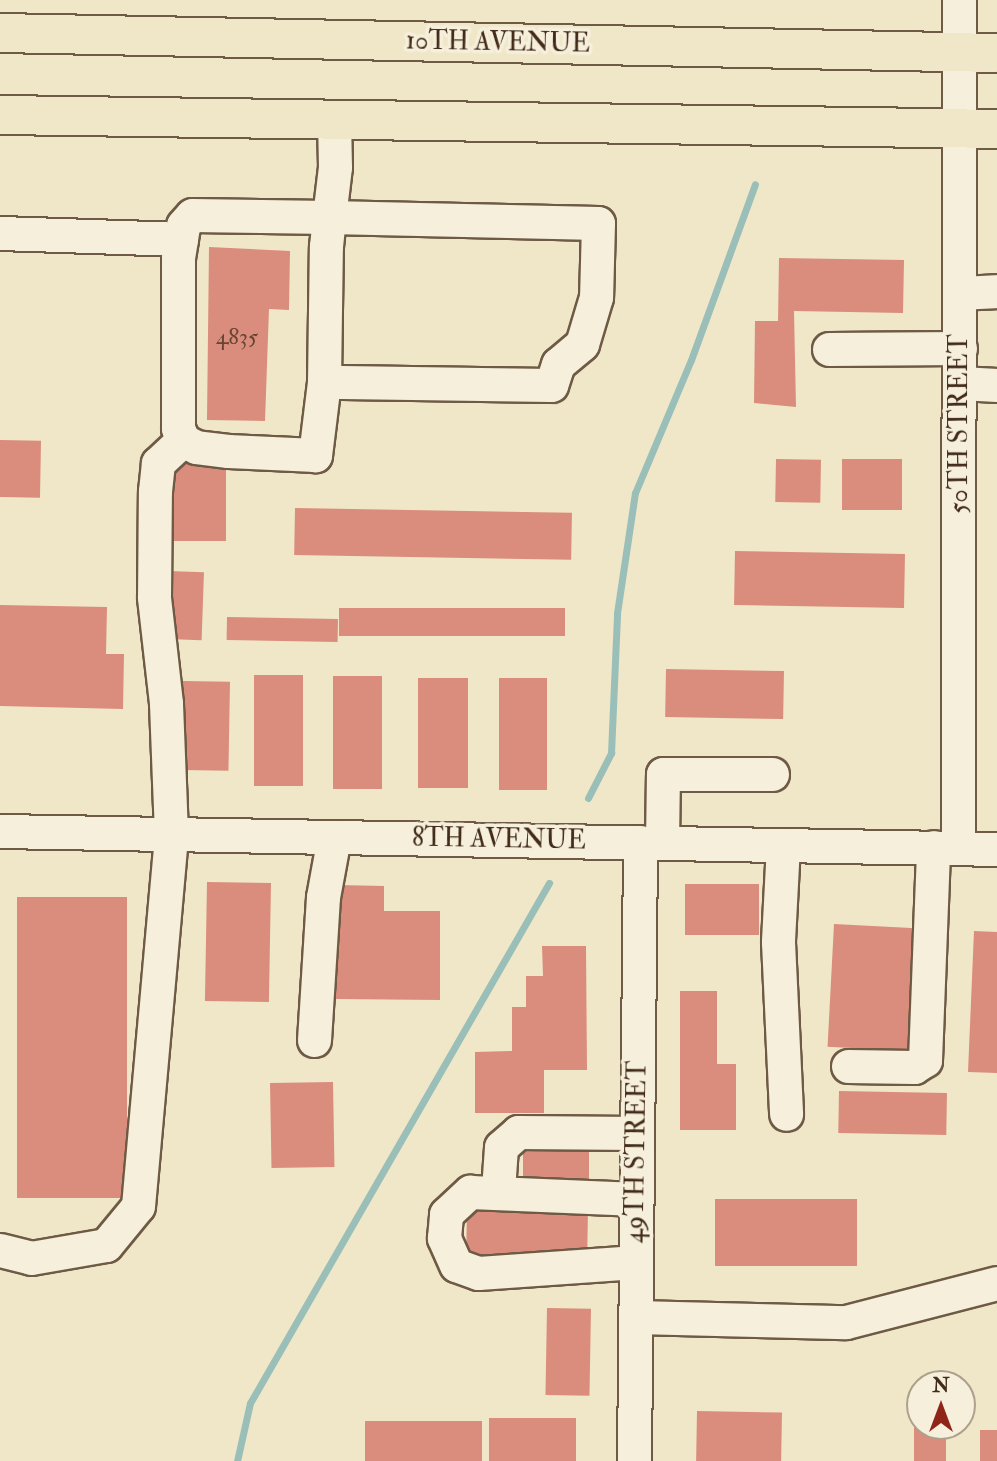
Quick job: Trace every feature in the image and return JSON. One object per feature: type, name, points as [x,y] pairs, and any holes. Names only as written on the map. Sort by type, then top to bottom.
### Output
[{"type":"main road","name":"10TH AVENUE","points":[[0,33],[978,53]]},
{"type":"main road","points":[[0,115],[979,128]]},
{"type":"street","name":"50TH STREET","points":[[848,1066],[914,1067],[925,1060],[946,848],[960,383],[960,293],[979,128],[978,53],[959,0]]},
{"type":"street","points":[[324,382],[551,385],[558,364],[582,344],[596,298],[598,223],[329,218],[191,215],[183,226],[181,239],[178,428],[183,440],[196,447],[228,451],[315,455],[324,382],[329,218],[335,167],[334,119]]},
{"type":"street","points":[[0,233],[181,239]]},
{"type":"street","points":[[960,293],[997,291]]},
{"type":"street","points":[[829,349],[960,348]]},
{"type":"street","points":[[960,383],[997,385]]},
{"type":"street","points":[[0,1250],[31,1258],[106,1245],[138,1206],[171,834],[166,703],[154,597],[155,492],[158,463],[183,440]]},
{"type":"street","name":"49TH STREET","points":[[634,1461],[637,1133],[651,842],[663,774],[772,774]]},
{"type":"street","name":"8TH AVENUE","points":[[0,831],[997,849]]},
{"type":"street","points":[[314,1040],[323,897],[334,837]]},
{"type":"street","points":[[783,845],[778,942],[786,1114]]},
{"type":"street","points":[[498,1190],[501,1147],[518,1132],[637,1133]]},
{"type":"street","points":[[636,1262],[466,1271],[449,1256],[444,1238],[446,1214],[462,1196],[498,1190],[637,1199]]},
{"type":"street","points":[[636,1317],[846,1322],[997,1283]]},
{"type":"building","points":[[209,247],[290,251],[289,310],[269,309],[265,421],[207,420]]},
{"type":"building","points":[[779,258],[904,260],[903,313],[794,311],[796,407],[754,403],[755,321],[778,321]]},
{"type":"building","points":[[0,440],[41,441],[40,498],[0,497]]},
{"type":"building","points":[[776,459],[821,460],[820,503],[775,502]]},
{"type":"building","points":[[842,459],[902,459],[902,510],[842,510]]},
{"type":"building","points":[[173,463],[226,463],[226,541],[173,541]]},
{"type":"building","points":[[295,508],[572,513],[571,560],[294,555]]},
{"type":"building","points":[[735,551],[905,554],[904,608],[734,605]]},
{"type":"building","points":[[169,571],[204,572],[202,640],[167,639]]},
{"type":"building","points":[[0,605],[107,607],[106,654],[124,654],[123,709],[0,706]]},
{"type":"building","points":[[339,608],[565,608],[565,636],[339,636]]},
{"type":"building","points":[[227,617],[338,619],[338,642],[227,640]]},
{"type":"building","points":[[666,669],[784,671],[783,719],[665,717]]},
{"type":"building","points":[[254,675],[303,675],[303,786],[254,786]]},
{"type":"building","points":[[333,676],[382,676],[382,789],[333,789]]},
{"type":"building","points":[[418,678],[468,678],[468,788],[418,788]]},
{"type":"building","points":[[499,678],[547,678],[547,790],[499,790]]},
{"type":"building","points":[[183,681],[230,682],[228,771],[181,770]]},
{"type":"building","points":[[207,882],[271,883],[269,1002],[205,1001]]},
{"type":"building","points":[[685,884],[759,884],[759,935],[685,935]]},
{"type":"building","points":[[337,885],[384,886],[384,911],[440,911],[440,1000],[336,999]]},
{"type":"building","points":[[17,897],[127,897],[127,1198],[17,1198]]},
{"type":"building","points":[[834,924],[916,928],[909,1051],[828,1047]]},
{"type":"building","points":[[974,931],[997,932],[997,1073],[968,1072]]},
{"type":"building","points":[[542,946],[586,946],[587,1070],[544,1070],[544,1113],[475,1113],[475,1052],[512,1051],[512,1007],[526,1007],[526,976],[543,976]]},
{"type":"building","points":[[680,991],[717,991],[717,1064],[736,1064],[736,1130],[680,1130]]},
{"type":"building","points":[[333,1082],[334,1167],[271,1168],[270,1083]]},
{"type":"building","points":[[839,1091],[947,1093],[946,1135],[838,1133]]},
{"type":"building","points":[[523,1150],[589,1150],[589,1183],[523,1183]]},
{"type":"building","points":[[715,1199],[857,1199],[857,1266],[715,1266]]},
{"type":"building","points":[[467,1208],[588,1210],[587,1257],[466,1255]]},
{"type":"building","points":[[547,1308],[591,1309],[589,1396],[545,1395]]},
{"type":"building","points":[[697,1411],[782,1412],[781,1461],[696,1461]]},
{"type":"building","points":[[489,1418],[576,1418],[576,1461],[489,1461]]},
{"type":"building","points":[[365,1421],[482,1421],[482,1461],[365,1461]]},
{"type":"building","points":[[980,1430],[997,1430],[997,1461],[980,1461]]},
{"type":"building","points":[[914,1440],[946,1440],[946,1461],[914,1461]]},
{"type":"waterway","points":[[588,798],[611,753],[617,613],[635,493],[691,360],[755,184]]},
{"type":"waterway","points":[[237,1461],[250,1403],[549,883]]}]
